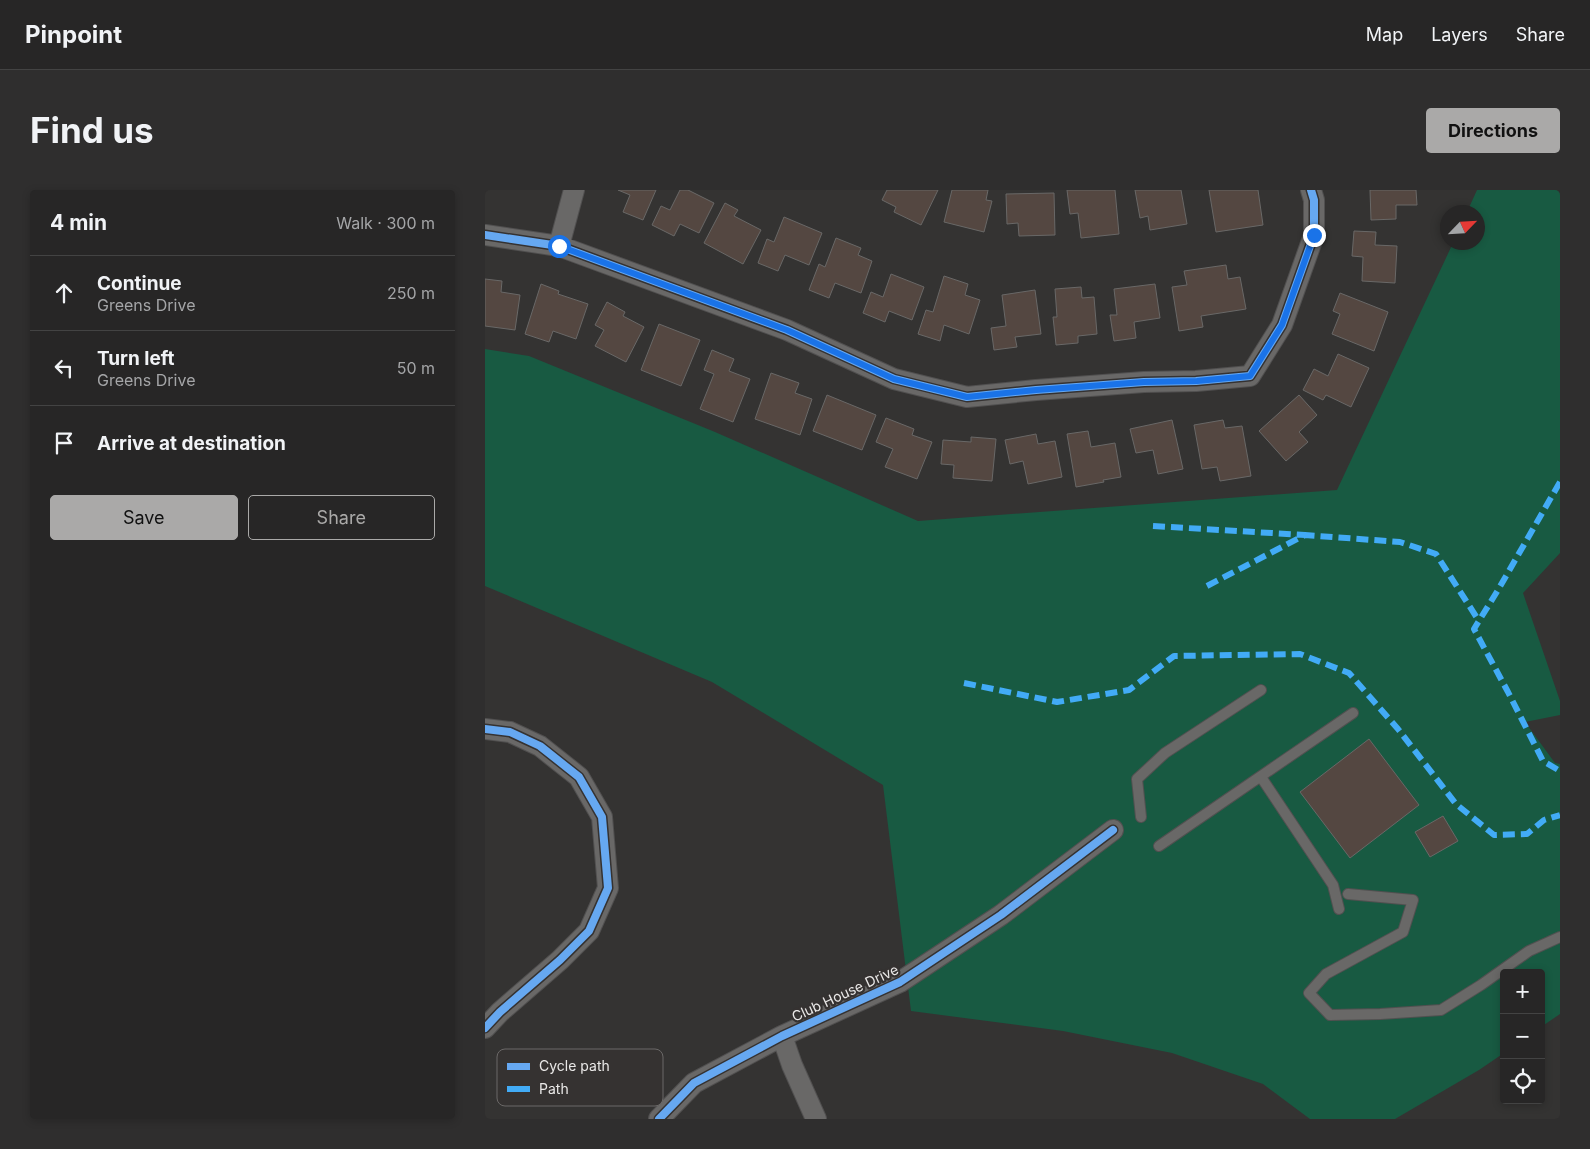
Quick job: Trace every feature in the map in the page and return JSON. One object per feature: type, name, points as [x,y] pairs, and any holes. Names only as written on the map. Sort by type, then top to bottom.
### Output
[{"type":"street","points":[[559,246],[574,190]]},
{"type":"street","points":[[485,235],[559,246],[787,330],[894,379],[967,397],[1134,383],[1197,381],[1250,376],[1282,325],[1314,235],[1314,200],[1311,190]]},
{"type":"street","points":[[485,729],[510,732],[540,746],[579,777],[602,817],[608,888],[589,931],[485,1028]]},
{"type":"street","name":"Club House Drive","points":[[659,1119],[694,1083],[782,1036],[900,982],[1001,915],[1113,830]]},
{"type":"street","points":[[782,1036],[792,1065],[816,1119]]},
{"type":"lane","points":[[1141,817],[1137,779],[1165,753],[1261,690]]},
{"type":"lane","points":[[1159,846],[1353,713]]},
{"type":"lane","points":[[1261,777],[1333,885],[1339,909]]},
{"type":"lane","points":[[1348,894],[1413,900],[1403,932],[1326,974],[1309,993],[1330,1015],[1441,1010],[1481,985],[1529,951],[1560,937]]},
{"type":"green space","points":[[1477,190],[1560,190],[1560,553],[1523,593],[1560,701],[1560,715],[1525,722],[1555,763],[1560,764],[1560,1014],[1545,1024],[1545,969],[1500,969],[1500,1056],[1395,1119],[1310,1119],[1263,1084],[1172,1053],[1063,1031],[911,1011],[883,785],[712,682],[485,586],[485,349],[529,356],[715,432],[918,521],[1337,490],[1450,250],[1485,250],[1485,205],[1470,205]]},
{"type":"building","points":[[618,190],[656,190],[643,220],[623,212],[630,195]]},
{"type":"building","points":[[680,190],[688,190],[714,203],[699,233],[680,224],[674,236],[652,225],[661,206],[670,210]]},
{"type":"building","points":[[887,190],[938,190],[921,225],[894,212],[896,207],[882,200]]},
{"type":"building","points":[[952,190],[988,190],[986,200],[992,201],[984,232],[944,222]]},
{"type":"building","points":[[1067,190],[1115,190],[1119,234],[1081,238],[1078,213],[1070,214]]},
{"type":"building","points":[[1135,190],[1181,190],[1187,224],[1150,230],[1148,216],[1140,218]]},
{"type":"building","points":[[1209,190],[1258,190],[1263,225],[1216,232]]},
{"type":"building","points":[[1370,190],[1416,190],[1417,205],[1396,205],[1396,219],[1371,220]]},
{"type":"building","points":[[1054,193],[1055,235],[1019,236],[1018,223],[1007,224],[1006,194]]},
{"type":"building","points":[[725,203],[738,210],[734,216],[761,230],[743,264],[704,243]]},
{"type":"building","points":[[784,217],[822,233],[809,265],[785,255],[778,271],[758,263],[767,239],[774,242]]},
{"type":"building","points":[[1354,231],[1376,232],[1375,245],[1397,246],[1395,283],[1362,281],[1363,257],[1352,256]]},
{"type":"building","points":[[836,238],[861,248],[858,255],[872,261],[861,293],[835,283],[829,298],[809,290],[819,264],[825,267]]},
{"type":"building","points":[[1226,265],[1228,279],[1240,277],[1246,309],[1201,316],[1203,327],[1179,331],[1172,287],[1187,285],[1184,271]]},
{"type":"building","points":[[891,274],[924,287],[912,320],[889,311],[885,322],[863,313],[871,292],[883,297]]},
{"type":"building","points":[[944,276],[968,284],[965,295],[980,300],[969,334],[944,325],[940,341],[918,334],[926,310],[933,312]]},
{"type":"building","points":[[485,279],[502,281],[501,292],[520,295],[515,330],[485,326]]},
{"type":"building","points":[[541,284],[559,291],[558,294],[588,304],[576,339],[553,331],[549,342],[525,334]]},
{"type":"building","points":[[1155,284],[1160,318],[1134,322],[1136,338],[1114,341],[1110,315],[1117,315],[1114,289]]},
{"type":"building","points":[[1081,287],[1082,298],[1094,297],[1097,334],[1078,336],[1078,343],[1056,345],[1053,317],[1057,317],[1055,289]]},
{"type":"building","points":[[1035,290],[1041,334],[1015,337],[1017,347],[994,350],[991,328],[1006,326],[1002,295]]},
{"type":"building","points":[[1340,293],[1388,312],[1374,351],[1332,334],[1340,314],[1333,311]]},
{"type":"building","points":[[607,302],[625,312],[623,316],[644,327],[626,362],[595,346],[604,330],[595,325]]},
{"type":"building","points":[[659,324],[700,340],[681,386],[641,370]]},
{"type":"building","points":[[712,350],[734,359],[729,371],[750,379],[733,422],[700,409],[714,374],[704,370]]},
{"type":"building","points":[[1338,354],[1369,368],[1351,407],[1326,395],[1323,400],[1303,390],[1314,369],[1328,376]]},
{"type":"building","points":[[771,373],[799,383],[795,393],[812,399],[800,435],[755,419]]},
{"type":"building","points":[[827,395],[876,415],[862,450],[813,431]]},
{"type":"building","points":[[1299,395],[1317,415],[1299,432],[1308,442],[1286,461],[1259,431]]},
{"type":"building","points":[[886,418],[914,429],[912,435],[932,442],[917,479],[885,467],[893,449],[876,442]]},
{"type":"building","points":[[1172,420],[1183,469],[1158,474],[1153,450],[1136,453],[1130,429]]},
{"type":"building","points":[[1223,420],[1225,428],[1242,426],[1251,476],[1220,481],[1217,467],[1202,469],[1194,425]]},
{"type":"building","points":[[1088,431],[1091,447],[1115,443],[1121,477],[1076,487],[1067,434]]},
{"type":"building","points":[[1036,434],[1038,444],[1055,441],[1062,477],[1028,484],[1023,461],[1010,464],[1005,440]]},
{"type":"building","points":[[971,437],[996,439],[992,481],[953,478],[954,465],[941,464],[943,440],[971,442]]},
{"type":"building","points":[[1369,739],[1419,805],[1350,858],[1300,792]]},
{"type":"building","points":[[1443,816],[1458,841],[1430,857],[1415,832]]},
{"type":"marked path","points":[[1560,482],[1474,629],[1543,761],[1560,771]]},
{"type":"marked path","points":[[1153,526],[1305,535]]},
{"type":"marked path","points":[[1207,586],[1305,535],[1400,542],[1436,554],[1479,621]]},
{"type":"marked path","points":[[964,683],[1057,702],[1129,690],[1174,656],[1300,654],[1349,673],[1398,729],[1456,804],[1494,835],[1527,834],[1544,820],[1560,815]]},
{"type":"cycle path","points":[[485,235],[559,246],[787,330],[894,379],[967,397],[1036,390],[1250,376],[1282,325],[1314,235],[1314,200],[1311,190]]},
{"type":"cycle path","points":[[485,729],[510,732],[540,746],[579,777],[602,817],[608,888],[589,931],[485,1028]]},
{"type":"cycle path","points":[[659,1119],[694,1083],[782,1036],[900,982],[1001,915],[1113,830]]},
{"type":"route","points":[[559,246],[787,330],[894,379],[967,397],[1036,390],[1144,382],[1197,381],[1250,376],[1282,325],[1314,235]]}]
